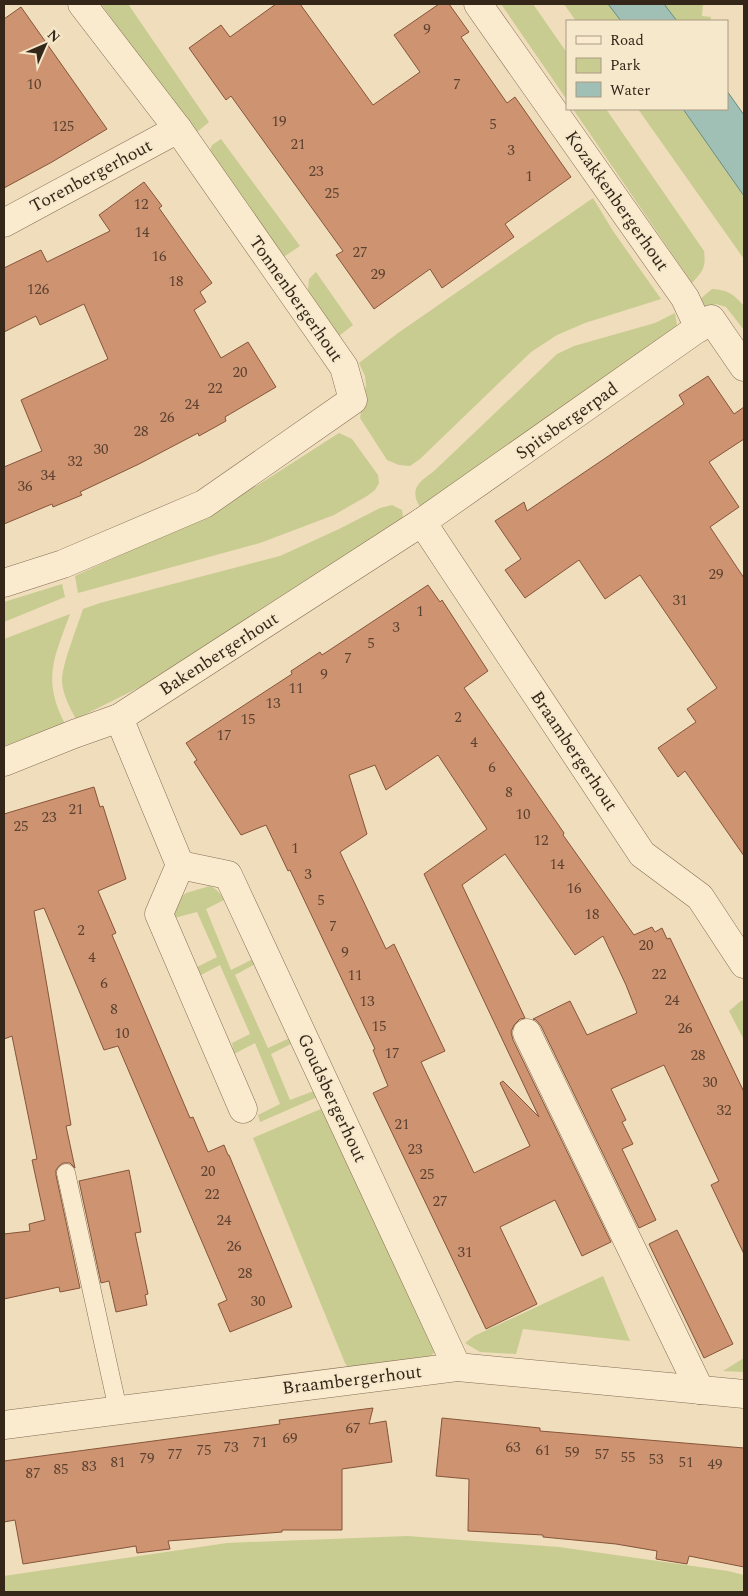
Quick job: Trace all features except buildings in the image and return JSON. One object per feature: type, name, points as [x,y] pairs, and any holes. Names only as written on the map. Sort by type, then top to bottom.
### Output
[{"type":"street","name":"Tonnenbergerhout","points":[[4,583],[63,564],[204,504],[353,400],[344,367],[178,129],[82,4]]},
{"type":"street","name":"Kozakkenbergerhout","points":[[478,4],[685,298],[705,324],[744,367]]},
{"type":"street","name":"Torenbergerhout","points":[[4,223],[178,129]]},
{"type":"street","name":"Spitsbergerpad","points":[[422,522],[705,324]]},
{"type":"street","name":"Bakenbergerhout","points":[[4,762],[119,718],[422,522]]},
{"type":"street","name":"Braambergerhout","points":[[422,522],[642,854],[700,897],[744,964]]},
{"type":"street","points":[[119,718],[180,865],[159,914],[243,1110]]},
{"type":"street","name":"Goudsbergerhout","points":[[180,865],[228,875],[457,1366]]},
{"type":"street","points":[[528,1033],[700,1390]]},
{"type":"street","name":"Braambergerhout","points":[[4,1425],[457,1366],[744,1394]]},
{"type":"lane","points":[[66,1173],[118,1410]]},
{"type":"green space","points":[[101,4],[128,4],[209,122],[197,132],[191,129]]},
{"type":"green space","points":[[501,4],[533,4],[566,52],[566,99]]},
{"type":"green space","points":[[564,4],[608,4],[620,20],[575,20]]},
{"type":"green space","points":[[664,4],[703,4],[702,16],[711,17],[710,20],[676,20]]},
{"type":"green space","points":[[574,110],[607,110],[704,251],[705,261],[703,269],[692,283]]},
{"type":"green space","points":[[639,110],[684,110],[744,196],[744,259]]},
{"type":"green space","points":[[221,139],[300,246],[282,258],[210,150],[212,145]]},
{"type":"green space","points":[[593,198],[613,231],[661,299],[585,323],[557,335],[531,352],[420,459],[410,466],[399,465],[387,460],[360,418],[366,385],[365,376],[359,363],[398,333]]},
{"type":"green space","points":[[316,272],[353,325],[339,336],[308,290],[309,279]]},
{"type":"green space","points":[[712,289],[730,293],[744,306],[744,330],[726,307],[716,304],[707,310],[699,300]]},
{"type":"green space","points":[[675,313],[678,332],[420,507],[415,495],[417,486],[557,354],[574,346],[655,323]]},
{"type":"green space","points":[[339,433],[352,439],[378,475],[379,483],[375,490],[367,496],[334,515],[260,543],[78,593],[75,576],[177,529],[258,485]]},
{"type":"green space","points":[[392,505],[402,510],[403,518],[182,666],[76,719],[64,692],[62,675],[83,609],[280,556],[380,508]]},
{"type":"green space","points":[[62,584],[65,597],[4,622],[4,602]]},
{"type":"green space","points":[[70,614],[55,656],[52,681],[58,708],[65,724],[4,746],[4,639]]},
{"type":"green space","points":[[210,886],[224,900],[206,909],[231,970],[255,958],[257,963],[235,975],[268,1048],[292,1037],[295,1042],[271,1054],[290,1100],[319,1089],[322,1095],[260,1122],[258,1115],[280,1104],[255,1043],[234,1054],[232,1043],[250,1034],[220,965],[199,976],[197,967],[217,957],[197,912],[174,918],[173,904],[186,893]]},
{"type":"green space","points":[[742,1000],[744,1003],[744,1040],[729,1011]]},
{"type":"green space","points":[[323,1108],[435,1352],[426,1360],[350,1370],[345,1363],[253,1138]]},
{"type":"green space","points":[[603,1276],[630,1341],[523,1329],[516,1354],[480,1352],[465,1343],[474,1336]]},
{"type":"green space","points":[[744,1358],[744,1372],[723,1371]]},
{"type":"green space","points":[[407,1536],[559,1547],[728,1571],[744,1575],[744,1592],[4,1592],[4,1576],[227,1543]]},
{"type":"water","points":[[608,4],[664,4],[676,20],[620,20]]},
{"type":"water","points":[[728,92],[744,115],[744,196],[684,110],[728,110]]}]
